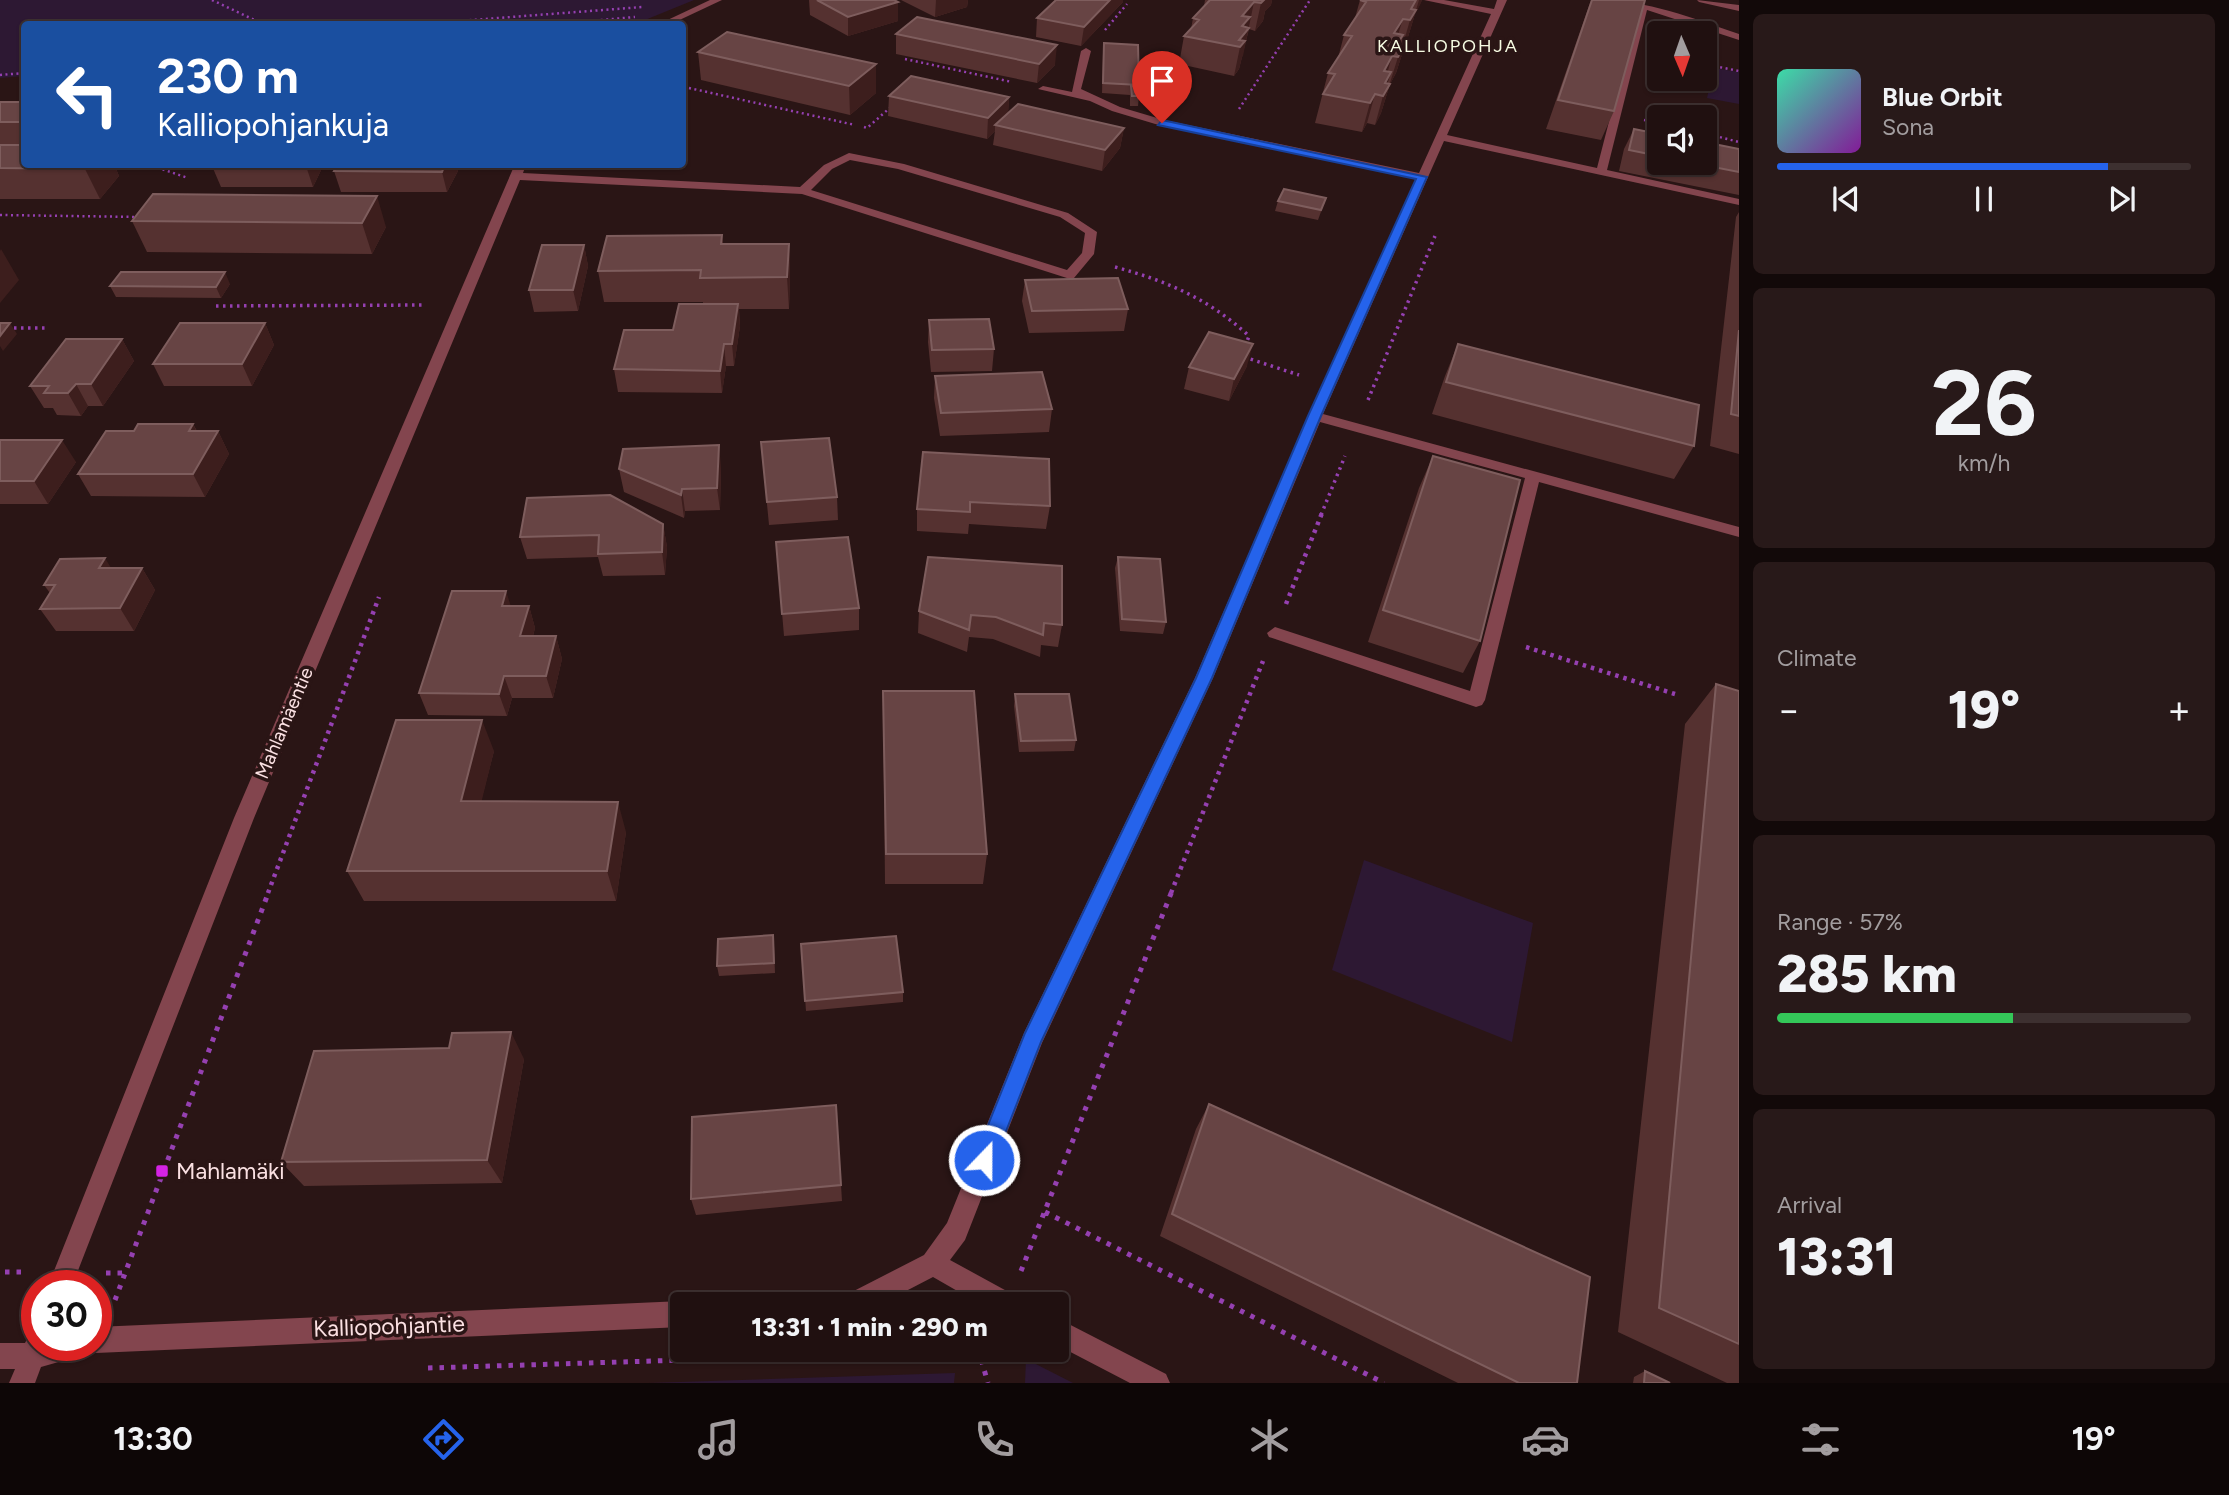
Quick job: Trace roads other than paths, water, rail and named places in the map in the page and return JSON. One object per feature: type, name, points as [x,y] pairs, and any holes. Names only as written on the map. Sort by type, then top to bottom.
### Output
[{"type":"street","points":[[670,21],[717,0]]},
{"type":"street","points":[[878,1292],[933,1264],[956,1231],[1032,1040],[1204,678],[1315,416],[1499,6],[1429,0]]},
{"type":"street","points":[[1602,0],[1643,7],[1739,37]]},
{"type":"street","points":[[1702,0],[1739,8]]},
{"type":"street","points":[[1601,173],[1643,7]]},
{"type":"street","points":[[1086,51],[1076,90],[1116,109],[1162,123],[1422,177]]},
{"type":"street","points":[[1043,89],[1092,99]]},
{"type":"street","points":[[1442,137],[1739,202]]},
{"type":"street","points":[[518,170],[803,191],[1070,275],[1088,254],[1091,232],[1064,215],[900,166],[849,156],[828,167],[803,191]]},
{"type":"street","name":"Mahlamäentie","points":[[66,1270],[244,818],[458,305],[518,170]]},
{"type":"street","points":[[1315,416],[1739,532]]},
{"type":"street","points":[[1275,633],[1476,700],[1533,475]]},
{"type":"street","points":[[933,1264],[983,1292]]},
{"type":"street","name":"Kalliopohjantie","points":[[112,1338],[670,1315]]},
{"type":"street","points":[[1069,1337],[1157,1383]]},
{"type":"street","points":[[0,1356],[21,1353]]},
{"type":"street","points":[[22,1383],[31,1361]]},
{"type":"place","name":"Mahlamäki","points":[[162,1171]]},
{"type":"district","name":"KALLIOPOHJA","points":[[1448,46]]}]
